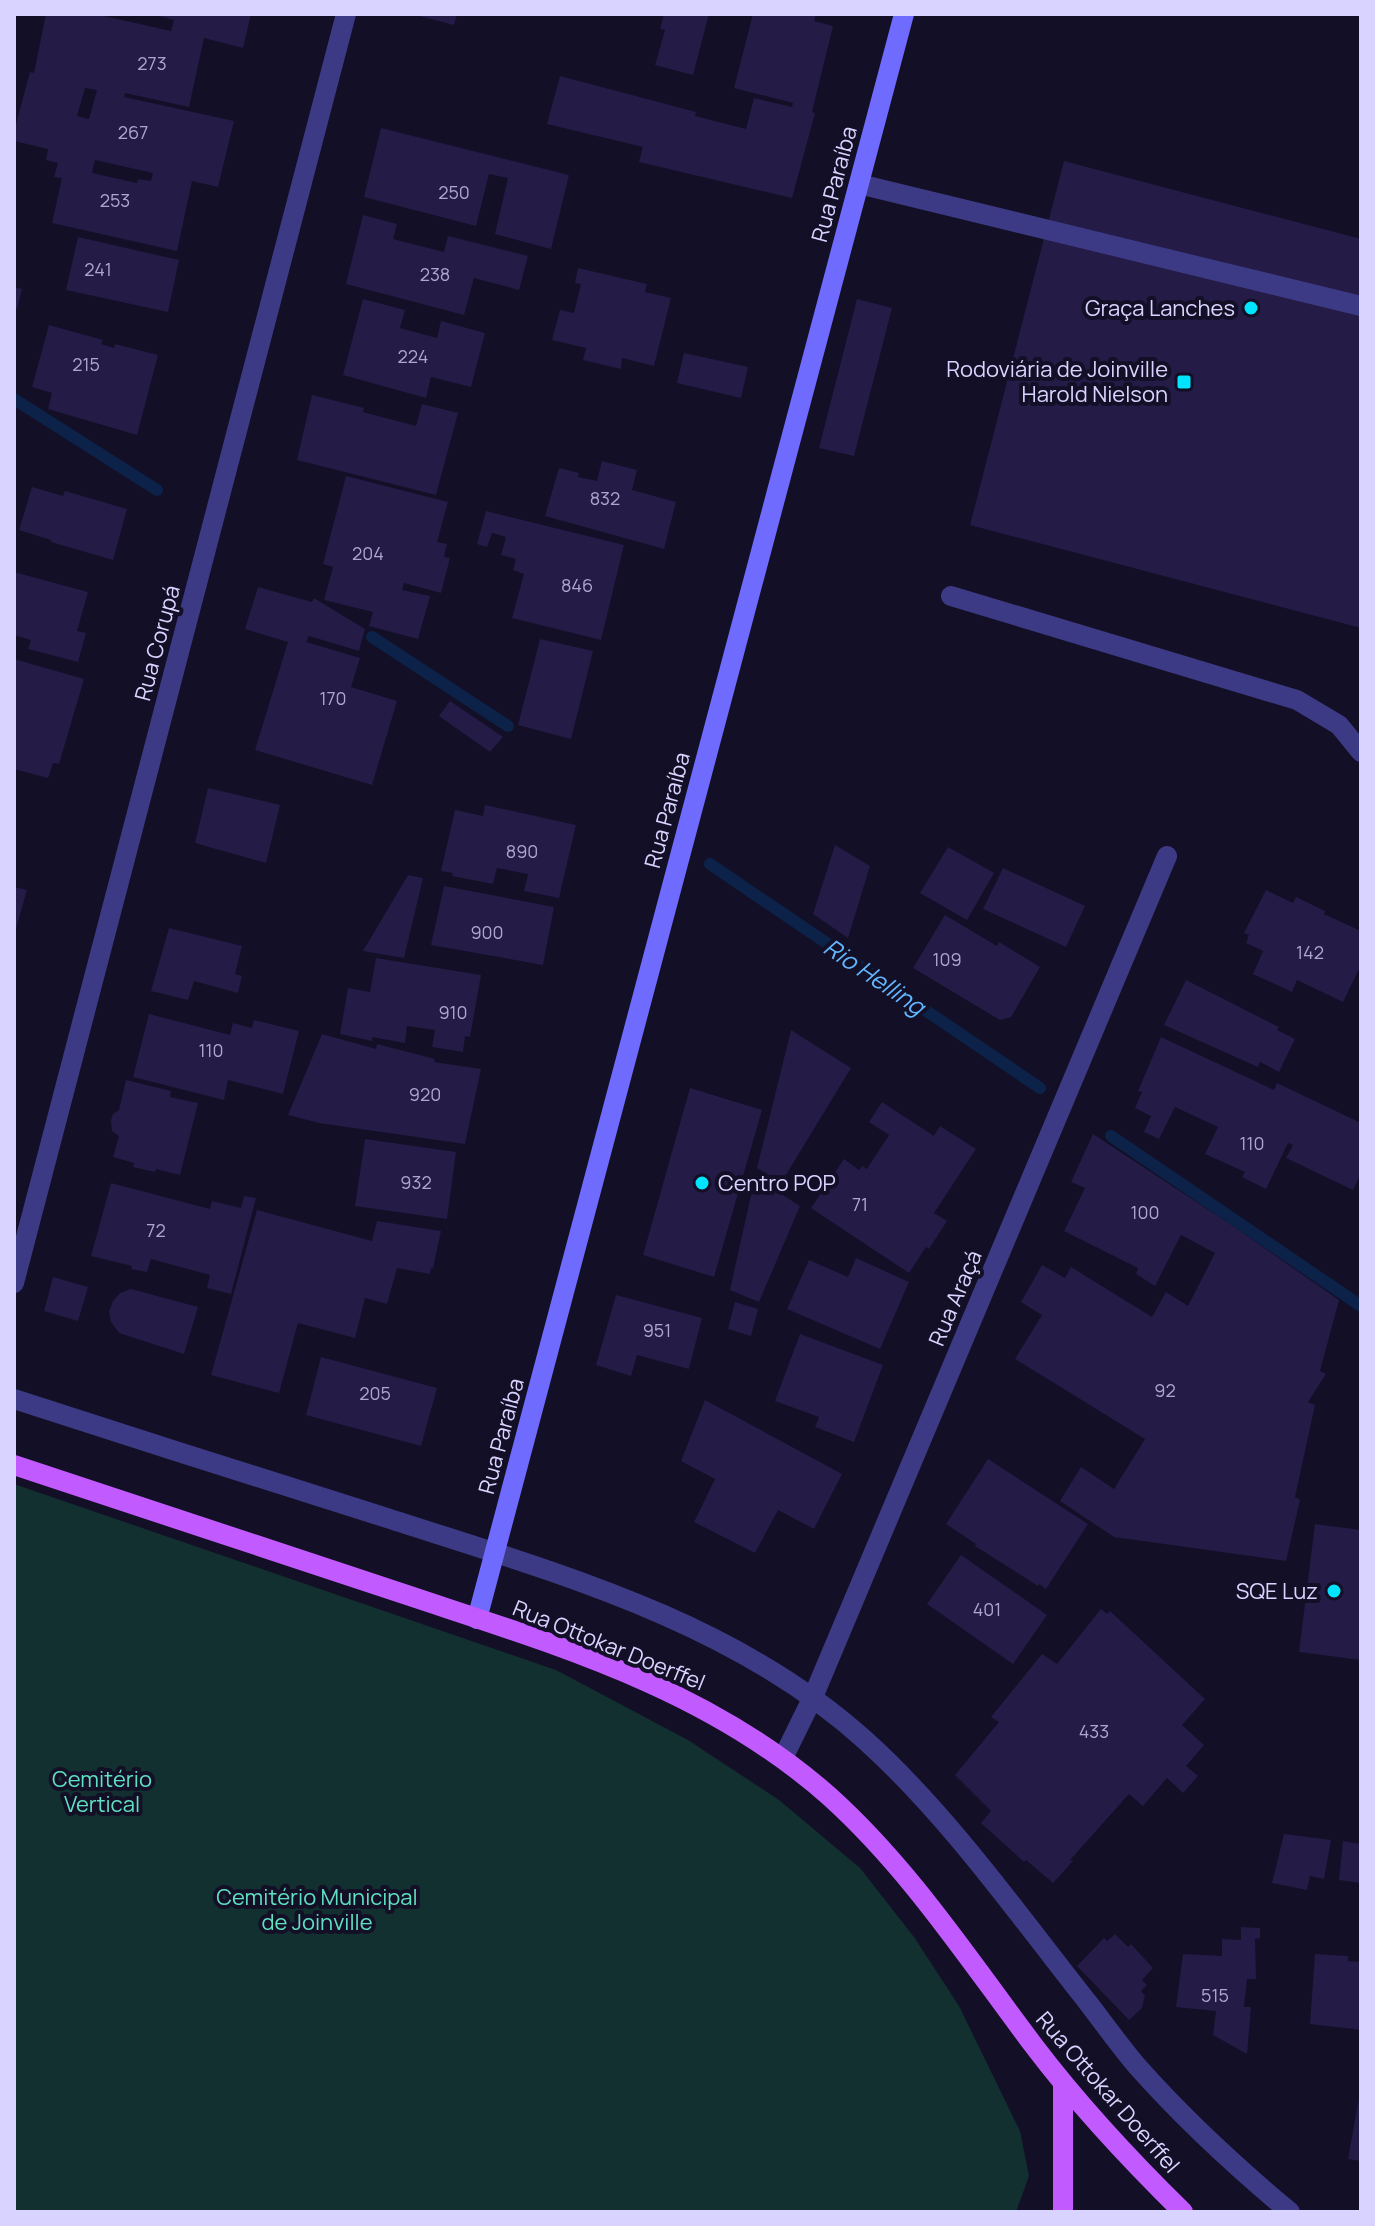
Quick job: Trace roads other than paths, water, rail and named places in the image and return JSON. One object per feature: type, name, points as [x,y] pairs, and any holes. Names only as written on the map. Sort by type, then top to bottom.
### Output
[{"type":"main road","name":"Rua Ottokar Doerffel","points":[[14,1465],[607,1665],[730,1723],[783,1758],[838,1805],[893,1861],[1063,2083],[1148,2178],[1183,2212]]},
{"type":"main road","points":[[1063,2083],[1063,2212]]},
{"type":"street","name":"Rua Corupá","points":[[14,1283],[346,14]]},
{"type":"street","name":"Rua Paraíba","points":[[477,1619],[904,14]]},
{"type":"street","points":[[859,184],[1361,306]]},
{"type":"street","points":[[951,596],[1297,700],[1339,725],[1361,752]]},
{"type":"street","name":"Rua Araçá","points":[[783,1758],[813,1697],[1167,856]]},
{"type":"street","points":[[14,1399],[495,1553],[615,1595],[691,1627],[758,1661],[813,1697],[867,1742],[928,1804],[1137,2065],[1229,2160],[1290,2212]]},
{"type":"waterway","name":"Rio Helling","points":[[14,399],[157,490]]},
{"type":"waterway","name":"Rio Helling","points":[[372,637],[508,726]]},
{"type":"waterway","name":"Rio Helling","points":[[710,864],[1040,1088]]},
{"type":"waterway","name":"Rio Helling","points":[[1111,1136],[1361,1306]]},
{"type":"place","name":"Graça Lanches","points":[[1251,308]]},
{"type":"place","name":"Rodoviária de Joinville Harold Nielson","points":[[1184,382]]},
{"type":"place","name":"Centro POP","points":[[702,1183]]},
{"type":"place","name":"SQE Luz","points":[[1334,1591]]},
{"type":"park label","name":"Cemitério Vertical","points":[[102,1792]]},
{"type":"park label","name":"Cemitério Municipal de Joinville","points":[[317,1910]]}]
